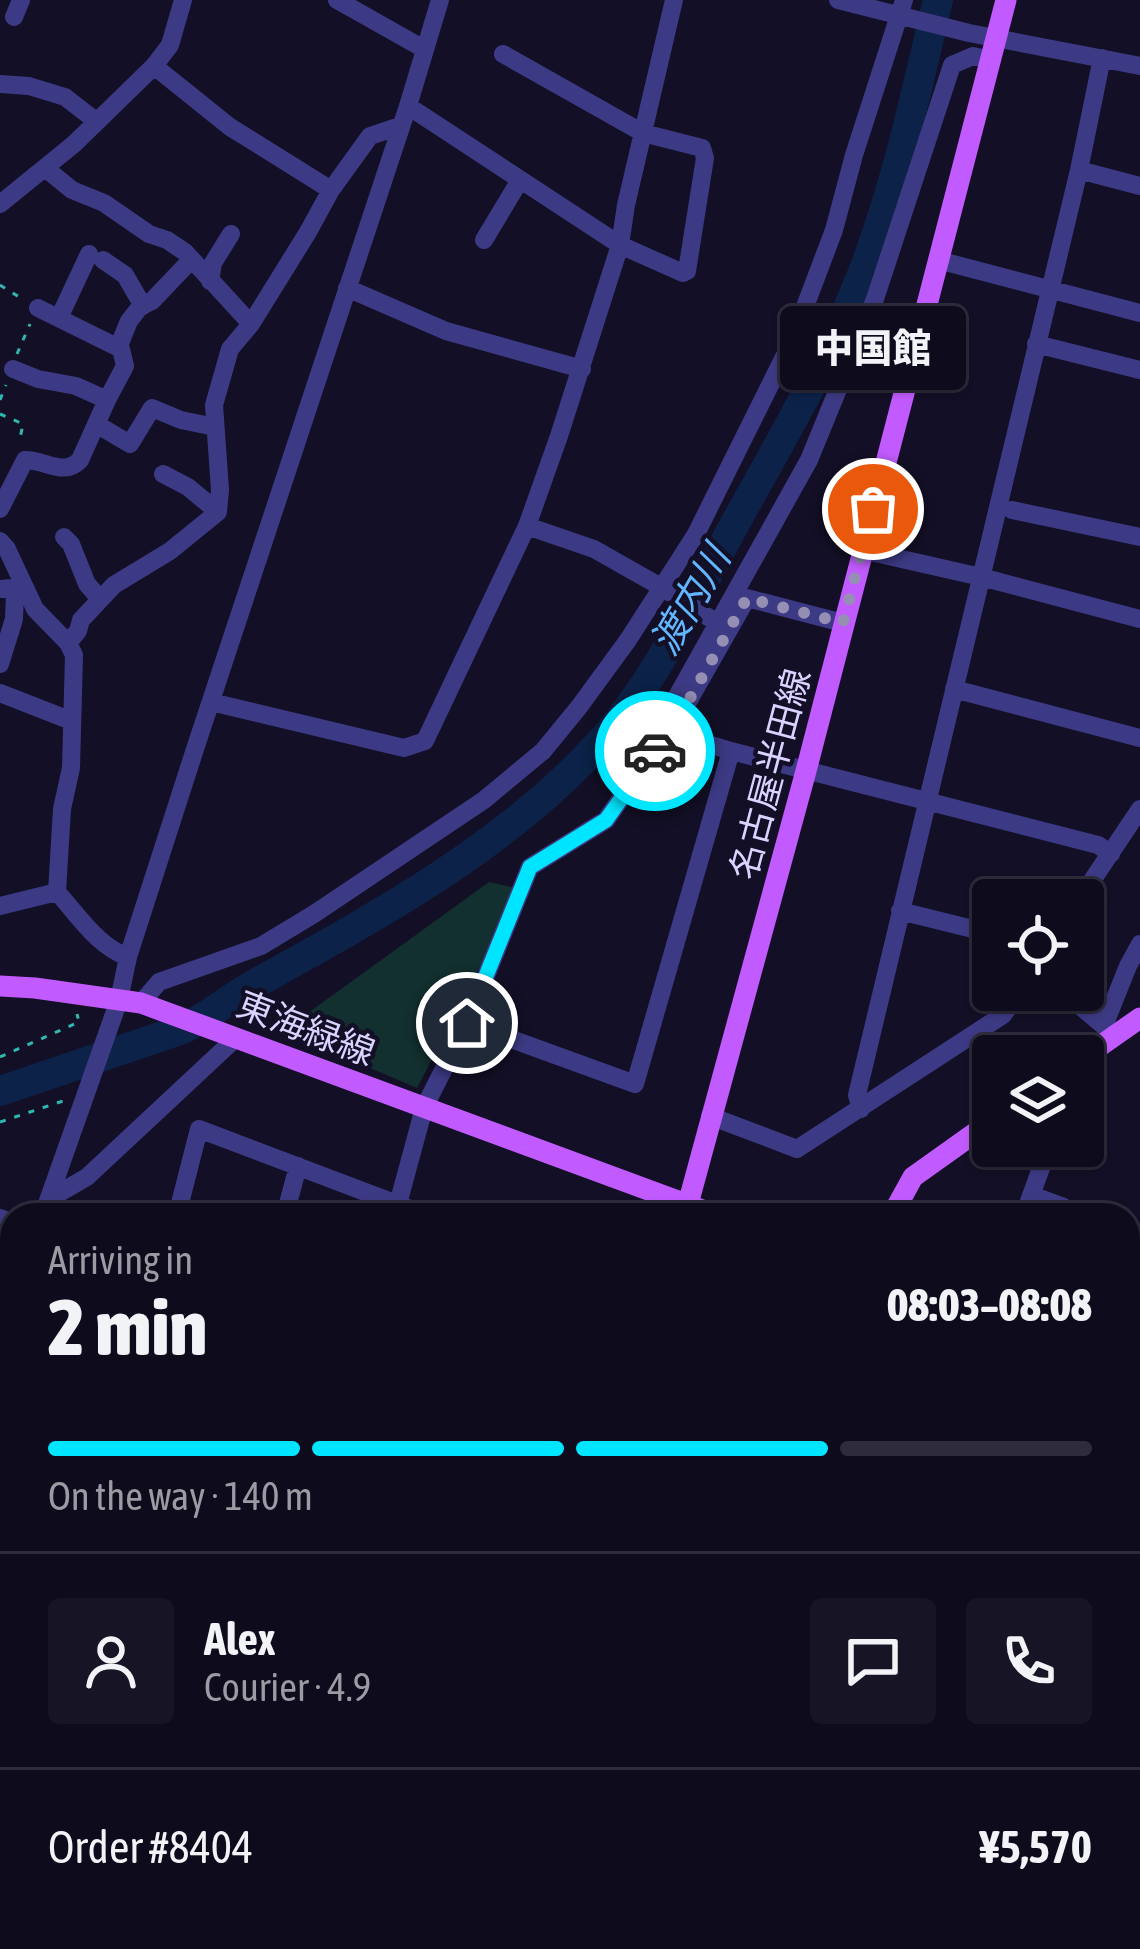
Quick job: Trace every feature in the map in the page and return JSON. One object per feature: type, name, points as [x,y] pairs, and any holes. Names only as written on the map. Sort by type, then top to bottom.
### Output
[{"type":"main road","name":"名古屋半田線","points":[[688,1203],[806,771],[1006,0]]},
{"type":"main road","name":"東海緑線","points":[[0,986],[130,1001],[172,1014],[668,1203]]},
{"type":"main road","points":[[1104,1036],[1140,1018]]},
{"type":"main road","points":[[899,1203],[913,1177],[972,1135]]},
{"type":"street","points":[[0,204],[154,66],[170,45],[183,0]]},
{"type":"street","points":[[337,0],[424,50]]},
{"type":"street","points":[[130,1001],[128,957],[440,0]]},
{"type":"street","points":[[211,702],[404,748],[425,741],[527,526],[582,369],[620,245],[674,0]]},
{"type":"street","points":[[838,0],[902,8],[969,32],[1139,63]]},
{"type":"street","points":[[47,1203],[105,1034],[130,1001],[159,982],[261,946],[484,800],[543,752],[665,590],[792,340],[834,230],[902,8]]},
{"type":"street","points":[[408,106],[620,245],[687,271],[705,158],[702,148],[643,133],[503,54]]},
{"type":"street","points":[[685,707],[674,700],[809,460],[852,360],[952,65],[973,56],[991,60]]},
{"type":"street","points":[[861,1109],[857,1095],[1102,58]]},
{"type":"street","points":[[154,66],[230,128],[331,190]]},
{"type":"street","points":[[0,84],[29,86],[65,97],[96,121]]},
{"type":"street","points":[[68,643],[81,620],[114,585],[170,551],[218,512],[214,405],[230,349],[251,324],[331,190],[370,136],[400,126]]},
{"type":"street","points":[[45,168],[72,190],[167,240],[251,324]]},
{"type":"street","points":[[1078,170],[1140,186]]},
{"type":"street","points":[[484,240],[520,180]]},
{"type":"street","points":[[210,281],[213,263],[231,234]]},
{"type":"street","points":[[59,318],[96,257],[124,275],[143,306]]},
{"type":"street","points":[[938,260],[1140,314]]},
{"type":"street","points":[[118,348],[129,321],[190,261]]},
{"type":"street","points":[[346,288],[446,331],[582,369]]},
{"type":"street","points":[[0,508],[26,460],[63,469],[80,460],[125,366],[118,348],[38,308]]},
{"type":"street","points":[[1036,344],[1140,370]]},
{"type":"street","points":[[13,369],[215,427]]},
{"type":"street","points":[[96,424],[130,444],[138,404]]},
{"type":"street","points":[[163,474],[218,512]]},
{"type":"street","points":[[1012,510],[1140,537]]},
{"type":"street","points":[[527,526],[594,549],[719,624]]},
{"type":"street","points":[[64,537],[87,584],[100,599]]},
{"type":"street","points":[[0,541],[7,549],[9,575],[74,655],[71,768],[62,809],[57,892],[104,943],[128,957]]},
{"type":"street","points":[[862,550],[1140,619]]},
{"type":"street","points":[[0,589],[15,592],[14,619],[0,664]]},
{"type":"street","points":[[398,1203],[424,1108],[467,1023],[530,867],[606,820],[685,707],[747,598],[843,623]]},
{"type":"street","points":[[954,689],[1140,737]]},
{"type":"street","points":[[0,693],[72,718]]},
{"type":"street","points":[[669,732],[1098,845],[1111,854]]},
{"type":"street","points":[[467,1023],[635,1084],[730,751]]},
{"type":"street","points":[[1093,879],[1140,809]]},
{"type":"street","points":[[0,906],[57,892]]},
{"type":"street","points":[[900,910],[972,929]]},
{"type":"street","points":[[1083,1011],[1107,1033],[1128,966],[1140,944]]},
{"type":"street","points":[[710,1116],[797,1149],[1006,1011]]},
{"type":"street","points":[[52,1203],[87,1178],[228,1033]]},
{"type":"street","points":[[180,1203],[200,1129],[380,1203]]},
{"type":"street","points":[[288,1203],[298,1166]]},
{"type":"street","points":[[1028,1203],[1041,1167]]},
{"type":"street","points":[[1031,1195],[1053,1203]]},
{"type":"path","points":[[0,285],[38,308],[0,400]]},
{"type":"path","points":[[0,414],[23,424],[18,446],[26,460]]},
{"type":"path","points":[[0,1058],[79,1022],[76,1012]]},
{"type":"path","points":[[0,1122],[87,1096]]},
{"type":"green space","points":[[489,882],[520,889],[417,1088],[283,1031]]},
{"type":"waterway","name":"渡内川","points":[[0,1091],[183,1029],[394,905],[520,817],[615,725],[683,621],[852,300],[897,166],[938,0]]},
{"type":"way so far","points":[[655,751],[747,598],[843,623],[873,509]]},
{"type":"place","name":"中国館","points":[[873,509]]},
{"type":"route","points":[[467,1023],[530,867],[606,820],[655,751]]}]
